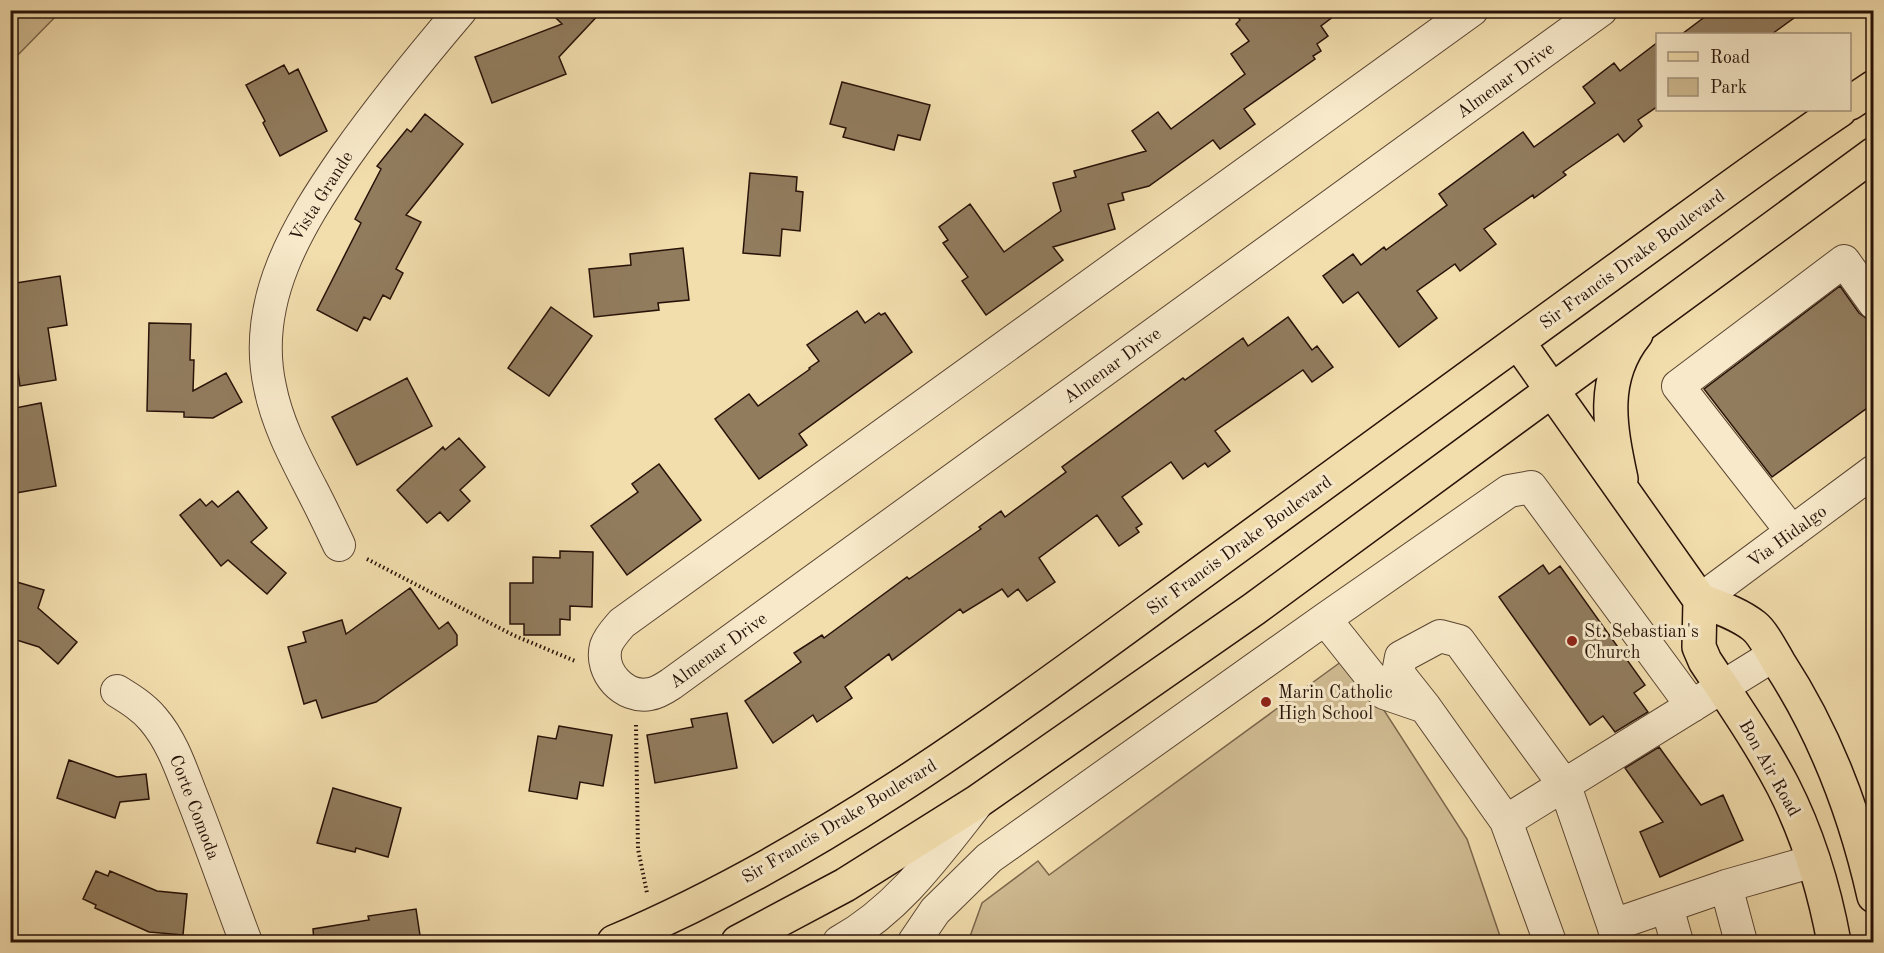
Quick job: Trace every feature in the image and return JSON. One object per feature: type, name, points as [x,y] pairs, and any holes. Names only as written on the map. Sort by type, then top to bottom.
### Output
[{"type":"main road","points":[[1851,102],[1874,87]]},
{"type":"main road","name":"Sir Francis Drake Boulevard","points":[[614,942],[654,925],[757,872],[818,838],[904,785],[998,721],[1839,111]]},
{"type":"main road","points":[[738,942],[845,885],[977,802],[1254,609],[1874,154]]},
{"type":"main road","points":[[1624,492],[1612,436],[1611,389],[1617,365],[1627,345],[1646,322]]},
{"type":"main road","points":[[1518,342],[1700,600],[1722,608],[1755,626],[1774,655],[1795,688],[1826,746],[1838,775],[1865,826],[1874,896]]},
{"type":"main road","name":"Bon Air Road","points":[[1700,600],[1699,647],[1705,661],[1784,787],[1814,861],[1834,942]]},
{"type":"street","name":"Vista Grande","points":[[339,545],[287,440],[274,404],[267,374],[266,356],[270,303],[289,248],[320,193],[368,124],[461,10]]},
{"type":"street","points":[[640,694],[621,687],[608,670],[605,648],[609,638],[622,623],[1472,10]]},
{"type":"street","name":"Almenar Drive","points":[[640,694],[651,694],[671,684],[1601,10]]},
{"type":"street","points":[[1792,532],[1678,386],[1844,261],[1874,303]]},
{"type":"street","name":"Via Hidalgo","points":[[1700,600],[1874,471]]},
{"type":"street","points":[[914,942],[935,912],[989,858],[1509,491],[1531,487],[1692,706]]},
{"type":"street","points":[[1325,619],[1384,693],[1425,707]]},
{"type":"street","points":[[1550,942],[1506,821],[1398,673],[1401,657],[1440,636],[1459,641],[1565,786],[1615,934],[1667,907],[1726,886],[1814,861]]},
{"type":"street","points":[[1506,821],[1774,655]]},
{"type":"street","name":"Corte Comoda","points":[[117,691],[136,702],[152,717],[173,751],[246,942]]},
{"type":"street","points":[[839,942],[860,931],[916,880],[977,802]]},
{"type":"street","points":[[1726,886],[1741,942]]},
{"type":"street","points":[[1667,907],[1677,942]]},
{"type":"path","points":[[339,545],[513,636],[591,668],[608,670]]},
{"type":"path","points":[[640,694],[636,712],[638,849],[649,900]]},
{"type":"green space","points":[[10,11],[61,11],[11,62]]},
{"type":"green space","name":"Marin Catholic High School","points":[[1349,656],[1467,839],[1502,942],[968,942],[982,903],[1038,861],[1049,875]]},
{"type":"building","points":[[548,10],[603,10],[559,57],[566,74],[492,103],[475,57],[562,24]]},
{"type":"building","points":[[1234,10],[1342,10],[1321,26],[1328,36],[1317,44],[1321,51],[1313,56],[1315,59],[1244,109],[1255,124],[1220,149],[1213,140],[1149,186],[1122,193],[1124,200],[1108,204],[1115,229],[1053,247],[1063,260],[986,315],[962,281],[968,277],[943,243],[948,240],[939,227],[970,204],[1004,252],[1061,211],[1053,183],[1076,177],[1074,171],[1146,151],[1132,131],[1158,112],[1171,129],[1245,74],[1231,54],[1249,41],[1236,24],[1240,20]]},
{"type":"building","points":[[1714,10],[1805,10],[1773,33],[1683,33]]},
{"type":"building","points":[[1656,44],[1656,107],[1638,120],[1642,126],[1624,142],[1618,134],[1563,172],[1566,175],[1534,198],[1533,195],[1484,229],[1496,244],[1460,271],[1455,264],[1417,291],[1437,318],[1399,347],[1358,292],[1343,303],[1323,276],[1353,254],[1361,265],[1384,247],[1386,250],[1447,205],[1439,194],[1523,132],[1534,147],[1595,103],[1583,87],[1614,63],[1620,71]]},
{"type":"building","points":[[284,65],[289,74],[298,69],[327,131],[280,156],[246,85]]},
{"type":"building","points":[[842,82],[930,105],[920,140],[898,135],[894,150],[843,137],[846,128],[830,124]]},
{"type":"building","points":[[425,114],[463,144],[406,215],[421,222],[396,269],[403,273],[390,299],[383,295],[370,320],[364,317],[357,331],[317,310],[361,223],[355,219],[381,169],[377,166],[407,129],[411,132]]},
{"type":"building","points":[[750,173],[797,177],[796,191],[803,192],[800,231],[782,229],[780,256],[743,253]]},
{"type":"building","points":[[683,248],[689,300],[658,303],[659,310],[594,317],[589,269],[631,265],[630,254]]},
{"type":"building","points":[[60,276],[67,325],[48,328],[56,380],[20,386],[10,317],[10,284]]},
{"type":"building","points":[[1840,286],[1859,313],[1874,324],[1874,403],[1772,477],[1704,389]]},
{"type":"building","points":[[551,307],[592,336],[549,396],[508,368]]},
{"type":"building","points":[[857,311],[865,323],[879,313],[881,315],[885,313],[912,352],[799,434],[807,445],[759,479],[715,419],[749,394],[758,406],[810,369],[819,361],[807,345]]},
{"type":"building","points":[[1288,317],[1312,350],[1317,346],[1333,367],[1312,382],[1303,370],[1215,431],[1230,451],[1208,467],[1205,463],[1183,479],[1171,462],[1122,497],[1142,524],[1136,528],[1139,532],[1119,546],[1097,515],[1039,558],[1055,582],[1027,601],[1018,589],[1008,597],[1002,589],[963,613],[960,609],[892,660],[889,654],[845,687],[852,698],[817,722],[813,715],[773,743],[745,701],[801,662],[794,653],[822,635],[824,638],[907,577],[909,579],[981,529],[979,527],[1001,511],[1005,517],[1066,472],[1062,467],[1183,378],[1185,380],[1243,338],[1248,346]]},
{"type":"building","points":[[149,323],[191,324],[190,360],[194,360],[193,391],[226,373],[242,402],[213,418],[184,417],[184,412],[147,411]]},
{"type":"building","points":[[407,378],[432,426],[357,465],[332,417]]},
{"type":"building","points":[[41,403],[56,486],[10,494],[10,409]]},
{"type":"building","points":[[459,438],[485,467],[460,490],[470,501],[448,521],[440,512],[427,523],[397,490],[443,447],[445,450]]},
{"type":"building","points":[[659,464],[701,520],[627,575],[591,526],[638,492],[632,484]]},
{"type":"building","points":[[238,491],[267,528],[251,542],[286,573],[267,594],[228,560],[221,566],[180,515],[200,499],[206,506],[212,501],[218,507]]},
{"type":"building","points":[[560,551],[593,552],[592,607],[570,606],[570,620],[560,619],[560,635],[524,635],[524,624],[510,624],[510,583],[533,583],[533,557],[560,558]]},
{"type":"building","name":"St. Sebastian's Church","points":[[1543,565],[1549,574],[1560,566],[1645,685],[1634,693],[1648,712],[1615,732],[1603,716],[1590,725],[1499,597]]},
{"type":"building","points":[[10,580],[44,590],[38,608],[77,642],[58,664],[39,647],[10,638]]},
{"type":"building","points":[[410,588],[439,629],[448,622],[457,635],[457,645],[376,702],[322,718],[316,700],[304,704],[288,647],[306,642],[303,632],[342,620],[346,634]]},
{"type":"building","points":[[727,713],[737,768],[655,783],[647,735],[693,727],[691,719]]},
{"type":"building","points":[[559,726],[612,735],[603,786],[580,782],[577,799],[529,791],[538,736],[556,739]]},
{"type":"building","points":[[1659,747],[1701,805],[1723,795],[1743,840],[1660,877],[1640,832],[1663,822],[1625,768]]},
{"type":"building","points":[[69,760],[117,777],[146,774],[149,799],[120,802],[115,818],[57,798]]},
{"type":"building","points":[[333,788],[401,808],[388,857],[356,848],[355,852],[317,843]]},
{"type":"building","points":[[96,871],[108,876],[110,871],[157,891],[187,894],[183,935],[149,932],[95,908],[96,905],[83,899]]},
{"type":"building","points":[[416,909],[421,942],[314,942],[313,929],[369,920],[368,916]]},
{"type":"place","name":"St. Sebastian's Church","points":[[1572,641]]},
{"type":"place","name":"Marin Catholic High School","points":[[1266,702]]}]
